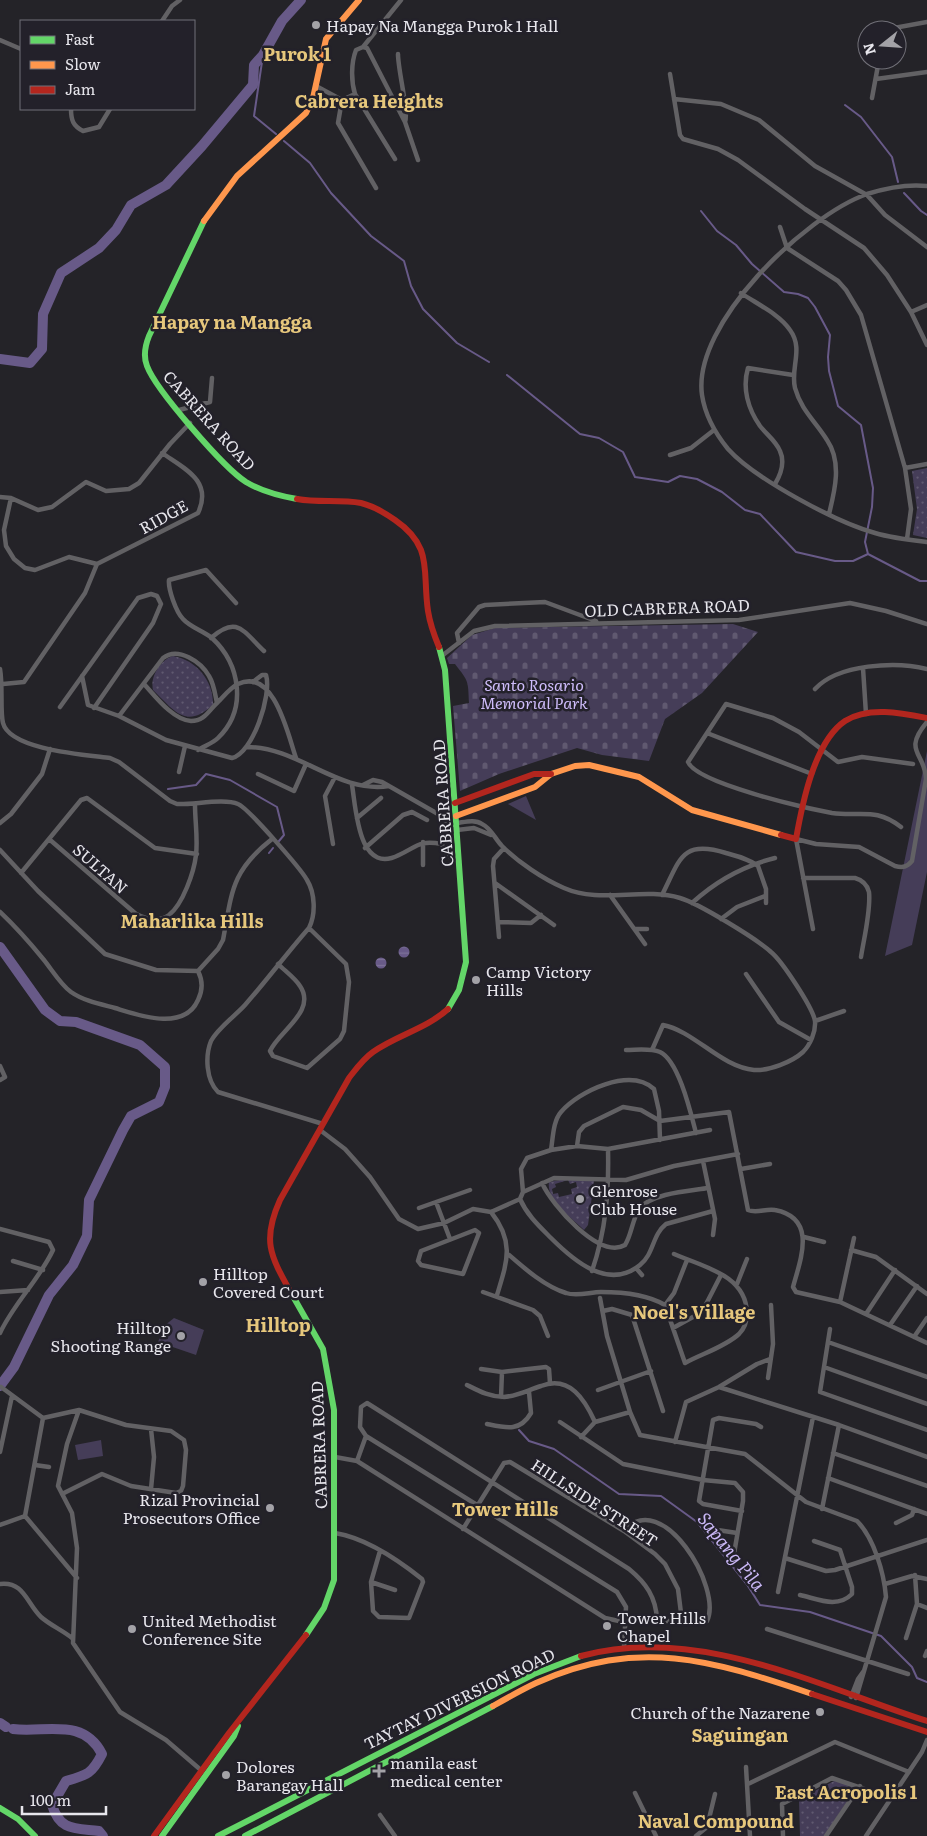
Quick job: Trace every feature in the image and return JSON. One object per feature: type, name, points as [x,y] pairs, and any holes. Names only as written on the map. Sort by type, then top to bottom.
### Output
[{"type":"main road","name":"CABRERA ROAD","points":[[162,1836],[229,1733],[240,1723],[276,1672],[319,1619],[329,1603],[334,1580],[334,1410],[328,1370],[323,1349],[282,1279],[269,1243],[273,1216],[280,1200],[349,1078],[362,1061],[377,1049],[430,1022],[450,1006],[457,997],[466,962],[456,803],[443,655],[428,614],[425,556],[413,532],[388,515],[367,505],[351,502],[305,501],[261,490],[238,475],[164,392],[147,367],[145,350],[149,336],[205,218],[237,176],[301,118],[313,98],[320,57],[326,39],[358,0]]},
{"type":"main road","points":[[456,803],[534,774],[551,774],[575,766],[589,766],[629,773],[653,784],[673,800],[692,810],[796,839],[802,806],[812,774],[823,750],[839,726],[852,717],[866,714],[899,714],[927,720]]},
{"type":"main road","points":[[457,825],[488,805],[540,785],[551,774]]},
{"type":"main road","points":[[484,793],[488,805]]},
{"type":"main road","name":"TAYTAY DIVERSION ROAD","points":[[218,1836],[553,1666],[596,1652],[624,1647],[656,1646],[707,1650],[744,1660],[927,1721]]},
{"type":"main road","points":[[624,1647],[624,1658]]},
{"type":"main road","name":"TAYTAY DIVERSION ROAD","points":[[245,1836],[536,1683],[572,1669],[624,1658],[652,1656],[705,1660],[754,1674],[927,1732]]},
{"type":"main road","points":[[425,1730],[430,1740]]},
{"type":"main road","name":"CABRERA ROAD","points":[[154,1836],[204,1773]]},
{"type":"main road","points":[[335,1775],[340,1786]]},
{"type":"main road","points":[[0,1808],[18,1819],[35,1836]]},
{"type":"street","points":[[163,20],[172,6],[180,0]]},
{"type":"street","points":[[395,159],[355,94],[352,58],[356,50],[363,47],[401,0]]},
{"type":"street","points":[[907,26],[927,22]]},
{"type":"street","points":[[0,40],[20,49]]},
{"type":"street","points":[[363,47],[367,48],[405,122],[418,160]]},
{"type":"street","points":[[398,54],[400,78],[407,115],[405,122]]},
{"type":"street","points":[[872,98],[877,70]]},
{"type":"street","points":[[876,79],[927,72]]},
{"type":"street","points":[[670,74],[682,139],[718,150],[738,160],[869,254],[888,275],[911,312],[927,345]]},
{"type":"street","points":[[316,86],[342,100]]},
{"type":"street","points":[[342,100],[355,94]]},
{"type":"street","points":[[674,99],[721,104],[759,120],[826,173],[867,194],[885,215],[927,248]]},
{"type":"street","points":[[342,100],[338,123],[376,188]]},
{"type":"street","points":[[71,110],[71,119],[76,128],[83,131],[99,127],[109,110]]},
{"type":"street","points":[[927,186],[906,186],[867,194],[822,220],[787,248],[741,293],[719,328],[703,370],[702,394],[706,414],[714,430],[728,449],[745,465],[829,514],[873,533],[927,542]]},
{"type":"street","points":[[780,227],[787,248],[838,281],[846,290],[861,315],[905,468],[911,509],[907,539]]},
{"type":"street","points":[[741,293],[784,322],[791,331],[798,356],[793,375],[797,397],[805,412],[828,441],[835,456],[836,474],[829,514]]},
{"type":"street","points":[[911,312],[927,305]]},
{"type":"street","points":[[775,484],[781,474],[783,464],[780,451],[760,426],[750,408],[745,390],[745,378],[748,368],[793,375]]},
{"type":"street","points":[[179,410],[210,402],[212,378]]},
{"type":"street","points":[[0,496],[11,498],[38,510],[52,506],[86,482],[106,491],[129,489],[139,483],[162,453],[190,423]]},
{"type":"street","points":[[670,455],[691,448],[714,430]]},
{"type":"street","name":"RIDGE","points":[[98,564],[198,513],[203,494],[195,476],[162,453]]},
{"type":"street","points":[[905,468],[927,464]]},
{"type":"street","points":[[3,684],[24,682],[85,593],[98,564],[69,557],[35,570],[25,568],[14,560],[6,546],[4,530],[11,498]]},
{"type":"street","points":[[198,750],[218,738],[228,723],[234,711],[238,684],[230,660],[212,638],[180,617],[169,580],[206,570],[236,603]]},
{"type":"street","points":[[60,707],[138,598],[151,594],[157,596],[160,604],[158,613],[94,708]]},
{"type":"street","points":[[459,643],[457,633],[477,610],[485,605],[545,602],[598,622]]},
{"type":"street","name":"OLD CABRERA ROAD","points":[[443,655],[474,631],[484,627],[598,622],[739,620],[850,603],[886,611],[927,624]]},
{"type":"street","points":[[212,638],[222,628],[234,626],[241,629],[264,651]]},
{"type":"street","points":[[119,716],[167,654],[177,653],[187,657],[203,668],[212,682],[217,703]]},
{"type":"street","points":[[815,689],[828,678],[863,668],[888,666],[927,668]]},
{"type":"street","points":[[863,668],[866,714]]},
{"type":"street","points":[[0,669],[3,684],[2,723],[9,734],[23,741],[50,749],[110,758],[127,767],[170,801],[177,804],[236,803],[246,808],[307,879],[311,889],[313,914],[309,928],[245,1006],[212,1039],[209,1048],[208,1076],[211,1086],[218,1092],[321,1127],[370,1177],[399,1219],[418,1228],[444,1223],[473,1209],[491,1212],[520,1199],[523,1192],[521,1169],[527,1158],[551,1150],[577,1146],[608,1149],[627,1143],[660,1140],[710,1130]]},
{"type":"street","points":[[82,676],[86,702],[94,708],[119,716],[166,740],[232,758],[237,757],[248,747],[260,721],[266,688],[266,676],[262,675],[253,682],[238,684],[204,717],[191,721],[182,719],[144,684]]},
{"type":"street","points":[[253,682],[266,688],[274,698],[296,758]]},
{"type":"street","points":[[902,827],[890,818],[877,814],[841,814],[736,789],[691,768],[689,759],[726,704],[773,718],[800,732],[838,762],[862,757],[913,764]]},
{"type":"street","points":[[813,929],[796,839],[816,844],[859,848],[896,866],[909,865],[912,861],[926,779],[926,773],[917,757],[915,743],[927,720]]},
{"type":"street","points":[[707,733],[812,774]]},
{"type":"street","points":[[179,772],[185,746]]},
{"type":"street","points":[[248,747],[268,749],[296,758],[352,785],[363,785],[378,781],[430,808],[457,825],[474,828],[491,835],[504,848],[547,879],[566,889],[584,894],[662,895],[692,903],[769,950],[779,959],[789,972],[815,1021],[811,1040],[799,1055],[787,1062],[754,1070],[726,1060],[678,1031],[663,1025],[652,1050]]},
{"type":"street","points":[[0,823],[11,814],[42,774],[50,749]]},
{"type":"street","points":[[258,774],[294,791],[306,764]]},
{"type":"street","points":[[333,844],[325,796],[335,777]]},
{"type":"street","points":[[352,785],[357,818],[366,848],[377,857],[391,858],[423,842],[442,844]]},
{"type":"street","points":[[21,873],[82,800],[87,798],[155,848],[197,854]]},
{"type":"street","points":[[357,818],[381,798]]},
{"type":"street","name":"SULTAN","points":[[49,839],[136,914],[148,919],[164,917],[175,908],[186,889],[197,854],[195,805]]},
{"type":"street","points":[[366,848],[403,814],[412,812],[427,820]]},
{"type":"street","points":[[457,825],[473,821],[482,823],[489,829],[491,835]]},
{"type":"street","points":[[473,821],[474,828]]},
{"type":"street","points":[[442,844],[446,836]]},
{"type":"street","points":[[0,850],[21,873],[111,957],[156,970],[198,971],[215,953],[223,940],[236,879],[256,852],[272,840]]},
{"type":"street","points":[[423,842],[423,865]]},
{"type":"street","points":[[442,844],[447,855],[459,861]]},
{"type":"street","points":[[499,937],[494,859],[504,848]]},
{"type":"street","points":[[662,895],[677,866],[692,849],[708,848],[754,863],[761,872],[766,890],[766,903]]},
{"type":"street","points":[[692,903],[722,880],[754,863],[775,858]]},
{"type":"street","points":[[804,878],[855,878],[866,886],[868,900],[861,957]]},
{"type":"street","points":[[495,884],[554,925]]},
{"type":"street","points":[[610,895],[645,944]]},
{"type":"street","points":[[720,920],[737,907],[765,896]]},
{"type":"street","points":[[0,912],[24,934],[70,991],[97,1003],[146,1017],[167,1019],[180,1017],[196,1004],[201,993],[202,979],[198,971]]},
{"type":"street","points":[[498,922],[531,923],[541,915]]},
{"type":"street","points":[[278,964],[300,985],[305,994],[304,1005],[299,1015],[272,1044],[270,1051],[273,1056],[308,1068],[340,1039],[344,1030],[349,982],[346,964],[309,928]]},
{"type":"street","points":[[635,929],[647,929]]},
{"type":"street","points":[[746,974],[779,1022],[811,1040]]},
{"type":"street","points":[[815,1021],[844,1011]]},
{"type":"street","points":[[626,1050],[661,1052],[673,1065],[696,1133]]},
{"type":"street","points":[[0,1066],[2,1079]]},
{"type":"street","points":[[551,1150],[556,1120],[560,1113],[579,1098],[616,1081],[635,1080],[654,1089],[660,1121],[660,1140]]},
{"type":"street","points":[[577,1146],[579,1132],[584,1126],[623,1107],[641,1110],[660,1121],[729,1112],[748,1210],[756,1212],[773,1210],[786,1213],[797,1219],[804,1237],[793,1287],[796,1292],[840,1302],[927,1343]]},
{"type":"street","points":[[592,1271],[601,1245],[607,1208],[609,1180],[608,1149]]},
{"type":"street","points":[[523,1192],[554,1178],[564,1176],[626,1180],[674,1166],[738,1154]]},
{"type":"street","points":[[703,1161],[714,1211],[715,1227],[713,1235]]},
{"type":"street","points":[[741,1169],[770,1164]]},
{"type":"street","points":[[542,1183],[553,1202],[593,1241],[611,1249],[625,1245],[640,1208],[664,1195],[708,1188]]},
{"type":"street","points":[[419,1208],[470,1190]]},
{"type":"street","points":[[520,1199],[532,1219],[577,1263],[592,1271],[619,1274],[636,1268],[651,1253],[657,1233],[666,1224],[714,1211]]},
{"type":"street","points":[[436,1202],[450,1239]]},
{"type":"street","points":[[491,1212],[504,1232],[508,1255],[497,1296]]},
{"type":"street","points":[[0,1229],[49,1242],[53,1250],[43,1270],[7,1318],[0,1333]]},
{"type":"street","points":[[472,1230],[478,1231],[465,1273],[461,1275],[421,1265],[418,1258],[421,1251],[450,1239],[472,1230]]},
{"type":"street","points":[[804,1237],[824,1242]]},
{"type":"street","points":[[840,1302],[854,1238]]},
{"type":"street","points":[[851,1250],[876,1256],[927,1294]]},
{"type":"street","points":[[508,1255],[529,1271],[567,1294],[600,1292],[618,1294],[655,1299],[665,1305],[684,1363],[740,1333],[747,1319],[746,1304],[737,1284],[674,1254]]},
{"type":"street","points":[[737,1284],[747,1259]]},
{"type":"street","points":[[665,1305],[674,1293],[687,1260]]},
{"type":"street","points":[[13,1262],[43,1270]]},
{"type":"street","points":[[636,1268],[642,1275]]},
{"type":"street","points":[[866,1314],[895,1270]]},
{"type":"street","points":[[673,1328],[702,1312],[721,1275]]},
{"type":"street","points":[[890,1325],[917,1286]]},
{"type":"street","points":[[0,1292],[28,1290]]},
{"type":"street","points":[[483,1292],[533,1310],[540,1316],[548,1336]]},
{"type":"street","points":[[600,1298],[607,1336],[630,1412],[640,1435],[745,1454],[798,1496],[822,1509],[857,1521],[862,1526],[885,1584],[885,1605],[854,1697]]},
{"type":"street","points":[[768,1378],[774,1327],[772,1305]]},
{"type":"street","points":[[603,1311],[612,1310],[632,1315],[663,1411]]},
{"type":"street","points":[[0,1319],[7,1318]]},
{"type":"street","points":[[914,1337],[927,1318]]},
{"type":"street","points":[[830,1329],[820,1390],[822,1393],[927,1430]]},
{"type":"street","points":[[828,1342],[927,1377]]},
{"type":"street","points":[[676,1442],[686,1402],[770,1359]]},
{"type":"street","points":[[481,1369],[502,1372],[546,1367],[549,1369],[550,1383]]},
{"type":"street","points":[[824,1367],[927,1404]]},
{"type":"street","points":[[598,1390],[651,1371]]},
{"type":"street","points":[[501,1397],[502,1372]]},
{"type":"street","points":[[467,1385],[484,1393],[501,1397],[528,1392],[550,1383],[575,1390],[587,1405],[596,1422]]},
{"type":"street","points":[[719,1386],[839,1425],[927,1457]]},
{"type":"street","points":[[1,1387],[43,1418],[80,1410],[126,1425],[171,1431],[180,1435],[184,1440],[186,1450],[184,1486],[181,1491],[176,1493],[130,1486],[102,1474],[62,1494]]},
{"type":"street","points":[[487,1424],[509,1429],[522,1425],[531,1413],[528,1392]]},
{"type":"street","points":[[0,1452],[12,1396]]},
{"type":"street","points":[[624,1647],[626,1607],[617,1592],[366,1436],[360,1423],[361,1407],[367,1403],[601,1550],[635,1574],[651,1592],[657,1610],[657,1620]]},
{"type":"street","points":[[80,1410],[67,1444],[58,1479],[58,1486],[72,1513],[76,1548],[72,1638],[75,1647],[120,1712],[166,1740],[204,1773]]},
{"type":"street","points":[[581,1437],[596,1422],[630,1412]]},
{"type":"street","points":[[778,1592],[814,1417]]},
{"type":"street","points":[[25,1516],[36,1465],[43,1418]]},
{"type":"street","points":[[742,1511],[700,1503],[713,1420],[716,1418],[756,1424],[761,1427]]},
{"type":"street","points":[[560,1422],[623,1464],[703,1480],[735,1483],[743,1492],[742,1511],[734,1554]]},
{"type":"street","points":[[822,1509],[839,1425]]},
{"type":"street","points":[[151,1429],[154,1457],[152,1489]]},
{"type":"street","points":[[358,1461],[366,1436]]},
{"type":"street","points":[[833,1453],[927,1486]]},
{"type":"street","points":[[335,1457],[358,1461],[605,1618],[707,1622],[709,1615],[704,1580],[697,1564],[677,1539],[657,1521],[649,1518],[634,1523],[624,1531]]},
{"type":"street","name":"HILLSIDE STREET","points":[[492,1482],[504,1463],[510,1462],[624,1531],[664,1564],[678,1589],[682,1620]]},
{"type":"street","points":[[36,1465],[48,1467]]},
{"type":"street","points":[[828,1478],[927,1514]]},
{"type":"street","points":[[463,1529],[492,1482]]},
{"type":"street","points":[[896,1523],[908,1518],[914,1509]]},
{"type":"street","points":[[25,1516],[76,1578]]},
{"type":"street","points":[[0,1525],[25,1516]]},
{"type":"street","points":[[711,1529],[738,1533]]},
{"type":"street","points":[[335,1533],[357,1537],[380,1551],[422,1579],[423,1582],[409,1618],[376,1616],[372,1599],[372,1582],[380,1551]]},
{"type":"street","points":[[785,1558],[826,1571],[846,1568],[927,1540]]},
{"type":"street","points":[[800,1595],[834,1603],[846,1600],[852,1594],[852,1587],[840,1550],[814,1541]]},
{"type":"street","points":[[885,1584],[915,1576],[927,1579]]},
{"type":"street","points":[[906,1638],[917,1604],[915,1576]]},
{"type":"street","points":[[372,1582],[395,1590]]},
{"type":"street","points":[[0,1584],[8,1584],[22,1590],[34,1610],[43,1619],[72,1638]]},
{"type":"street","points":[[917,1604],[927,1608]]},
{"type":"street","points":[[767,1629],[908,1674]]},
{"type":"street","points":[[867,1836],[922,1752],[927,1740]]},
{"type":"street","points":[[748,1784],[835,1742],[909,1772]]},
{"type":"street","points":[[746,1767],[750,1836]]},
{"type":"street","points":[[783,1836],[781,1808],[784,1802],[832,1778],[891,1798]]},
{"type":"street","points":[[826,1836],[860,1786]]},
{"type":"street","points":[[635,1793],[656,1836]]},
{"type":"street","points":[[696,1836],[703,1834],[709,1822],[715,1794]]},
{"type":"street","points":[[380,1815],[395,1836]]},
{"type":"green space","points":[[927,468],[927,538],[913,535],[917,509],[912,471]]},
{"type":"green space","name":"Santo Rosario Memorial Park","points":[[733,624],[758,632],[702,693],[665,719],[649,761],[602,755],[577,748],[499,774],[460,791],[453,706],[469,703],[468,690],[463,674],[455,664],[449,664],[447,658],[472,635],[495,628]]},
{"type":"green space","points":[[173,656],[182,658],[196,667],[211,688],[213,705],[195,716],[187,717],[180,714],[153,690],[153,680],[157,670],[164,661]]},
{"type":"green space","points":[[927,751],[927,872],[912,945],[885,956]]},
{"type":"green space","points":[[526,796],[536,820],[508,804]]},
{"type":"green space","points":[[565,1179],[594,1181],[588,1225],[584,1230],[556,1202],[549,1189],[549,1182]],"holes":[[[568,1180],[570,1184],[576,1182],[577,1187],[571,1189],[572,1194],[559,1197],[558,1193],[553,1194],[552,1189],[556,1187],[555,1184]]]},
{"type":"green space","name":"Hilltop Shooting Range","points":[[174,1318],[204,1330],[196,1355],[158,1342],[164,1326]]},
{"type":"green space","points":[[101,1440],[103,1456],[78,1460],[75,1445]]},
{"type":"green space","points":[[836,1780],[856,1788],[824,1836],[800,1836],[799,1799]]},
{"type":"shaded area","points":[[402,947],[406,947],[409,952],[408,956],[402,957],[399,954],[399,950]]},
{"type":"shaded area","points":[[379,958],[383,958],[386,963],[385,967],[379,968],[376,965],[376,961]]},
{"type":"waterway","points":[[0,359],[30,363],[42,349],[43,314],[61,273],[99,248],[116,230],[131,205],[166,185],[202,146],[253,85],[254,65],[263,55],[282,21],[301,0]]},
{"type":"waterway","points":[[263,55],[254,116],[276,134]]},
{"type":"waterway","points":[[845,105],[861,117],[892,157],[898,182]]},
{"type":"waterway","points":[[284,141],[310,163],[331,193],[371,236],[404,261],[411,286],[423,309],[457,343],[489,362]]},
{"type":"waterway","points":[[904,193],[927,215]]},
{"type":"waterway","points":[[701,211],[717,231],[736,245],[752,264],[784,292],[808,298],[830,335],[829,371],[838,406],[861,425],[873,488],[872,507],[865,542],[868,554]]},
{"type":"waterway","points":[[507,375],[580,434],[599,438],[623,452],[635,477],[668,482],[680,476],[697,479],[722,492],[745,510],[760,514],[796,552],[835,561],[853,561],[868,554],[920,581],[927,581]]},
{"type":"waterway","points":[[168,789],[196,785],[206,774],[230,780],[277,807],[284,835],[279,841]]},
{"type":"waterway","points":[[269,853],[273,848]]},
{"type":"waterway","points":[[0,947],[45,1010],[60,1021],[76,1022],[140,1045],[165,1067],[165,1087],[159,1102],[131,1116],[123,1130],[89,1200],[87,1236],[73,1265],[49,1295],[14,1367],[0,1386]]},
{"type":"waterway","name":"Sapang Pila","points":[[519,1430],[529,1441],[554,1449],[619,1494],[661,1496],[697,1522],[748,1586],[760,1605],[810,1612],[881,1636],[912,1667],[917,1678],[927,1682]]},
{"type":"waterway","points":[[0,1723],[6,1727]]},
{"type":"waterway","points":[[13,1729],[63,1729],[85,1735],[94,1742],[102,1754],[95,1766],[88,1773],[66,1781],[52,1805],[59,1820],[64,1824],[69,1827],[99,1831],[103,1836]]},
{"type":"traffic: fast","points":[[204,221],[149,336],[145,351],[147,366],[176,410],[236,474],[258,488],[277,495],[297,499]]},
{"type":"traffic: fast","points":[[439,647],[445,670],[466,962],[459,990],[448,1009]]},
{"type":"traffic: fast","points":[[290,1291],[323,1349],[334,1410],[334,1580],[324,1608],[306,1635]]},
{"type":"traffic: fast","points":[[218,1836],[534,1674],[581,1656]]},
{"type":"traffic: fast","points":[[245,1836],[493,1706]]},
{"type":"traffic: fast","points":[[162,1836],[234,1736],[238,1726]]},
{"type":"traffic: fast","points":[[0,1808],[18,1819],[35,1836]]},
{"type":"traffic: slow","points":[[204,221],[237,176],[306,113],[313,98],[326,39],[359,0]]},
{"type":"traffic: slow","points":[[456,816],[535,787],[551,774],[575,766],[589,765],[639,777],[692,810],[781,835]]},
{"type":"traffic: slow","points":[[493,1706],[536,1683],[573,1669],[608,1661],[642,1657],[707,1663],[741,1671],[812,1694]]},
{"type":"traffic: jam","points":[[297,499],[361,503],[383,512],[407,530],[416,540],[421,550],[424,561],[428,611],[439,647]]},
{"type":"traffic: jam","points":[[781,835],[796,839],[806,792],[817,759],[834,731],[845,721],[854,716],[874,712],[927,718]]},
{"type":"traffic: jam","points":[[455,803],[534,774],[551,774]]},
{"type":"traffic: jam","points":[[290,1291],[277,1267],[271,1247],[271,1226],[280,1200],[349,1078],[360,1064],[382,1046],[430,1022],[448,1009]]},
{"type":"traffic: jam","points":[[154,1836],[229,1733],[306,1635]]},
{"type":"traffic: jam","points":[[581,1656],[625,1648],[669,1648],[713,1653],[757,1663],[927,1721]]},
{"type":"traffic: jam","points":[[812,1694],[927,1732]]},
{"type":"place","name":"Hapay Na Mangga Purok 1 Hall","points":[[316,25]]},
{"type":"place","name":"Camp Victory Hills","points":[[476,980]]},
{"type":"place","name":"Glenrose Club House","points":[[580,1199]]},
{"type":"place","name":"Hilltop Covered Court","points":[[203,1282]]},
{"type":"place","name":"Hilltop Shooting Range","points":[[181,1336]]},
{"type":"place","name":"Rizal Provincial Prosecutors Office","points":[[270,1508]]},
{"type":"place","name":"Tower Hills Chapel","points":[[607,1626]]},
{"type":"place","name":"United Methodist Conference Site","points":[[132,1629]]},
{"type":"place","name":"Church of the Nazarene","points":[[820,1712]]},
{"type":"place","name":"manila east medical center","points":[[379,1771]]},
{"type":"place","name":"Dolores Barangay Hall","points":[[226,1775]]},
{"type":"district","name":"Purok 1","points":[[297,53]]},
{"type":"district","name":"Cabrera Heights","points":[[369,100]]},
{"type":"district","name":"Hapay na Mangga","points":[[232,321]]},
{"type":"district","name":"Maharlika Hills","points":[[192,920]]},
{"type":"district","name":"Noel's Village","points":[[694,1311]]},
{"type":"district","name":"Hilltop","points":[[278,1324]]},
{"type":"district","name":"Tower Hills","points":[[505,1508]]},
{"type":"district","name":"Saguingan","points":[[740,1734]]},
{"type":"district","name":"East Acropolis 1","points":[[846,1791]]},
{"type":"district","name":"Naval Compound","points":[[716,1820]]}]
